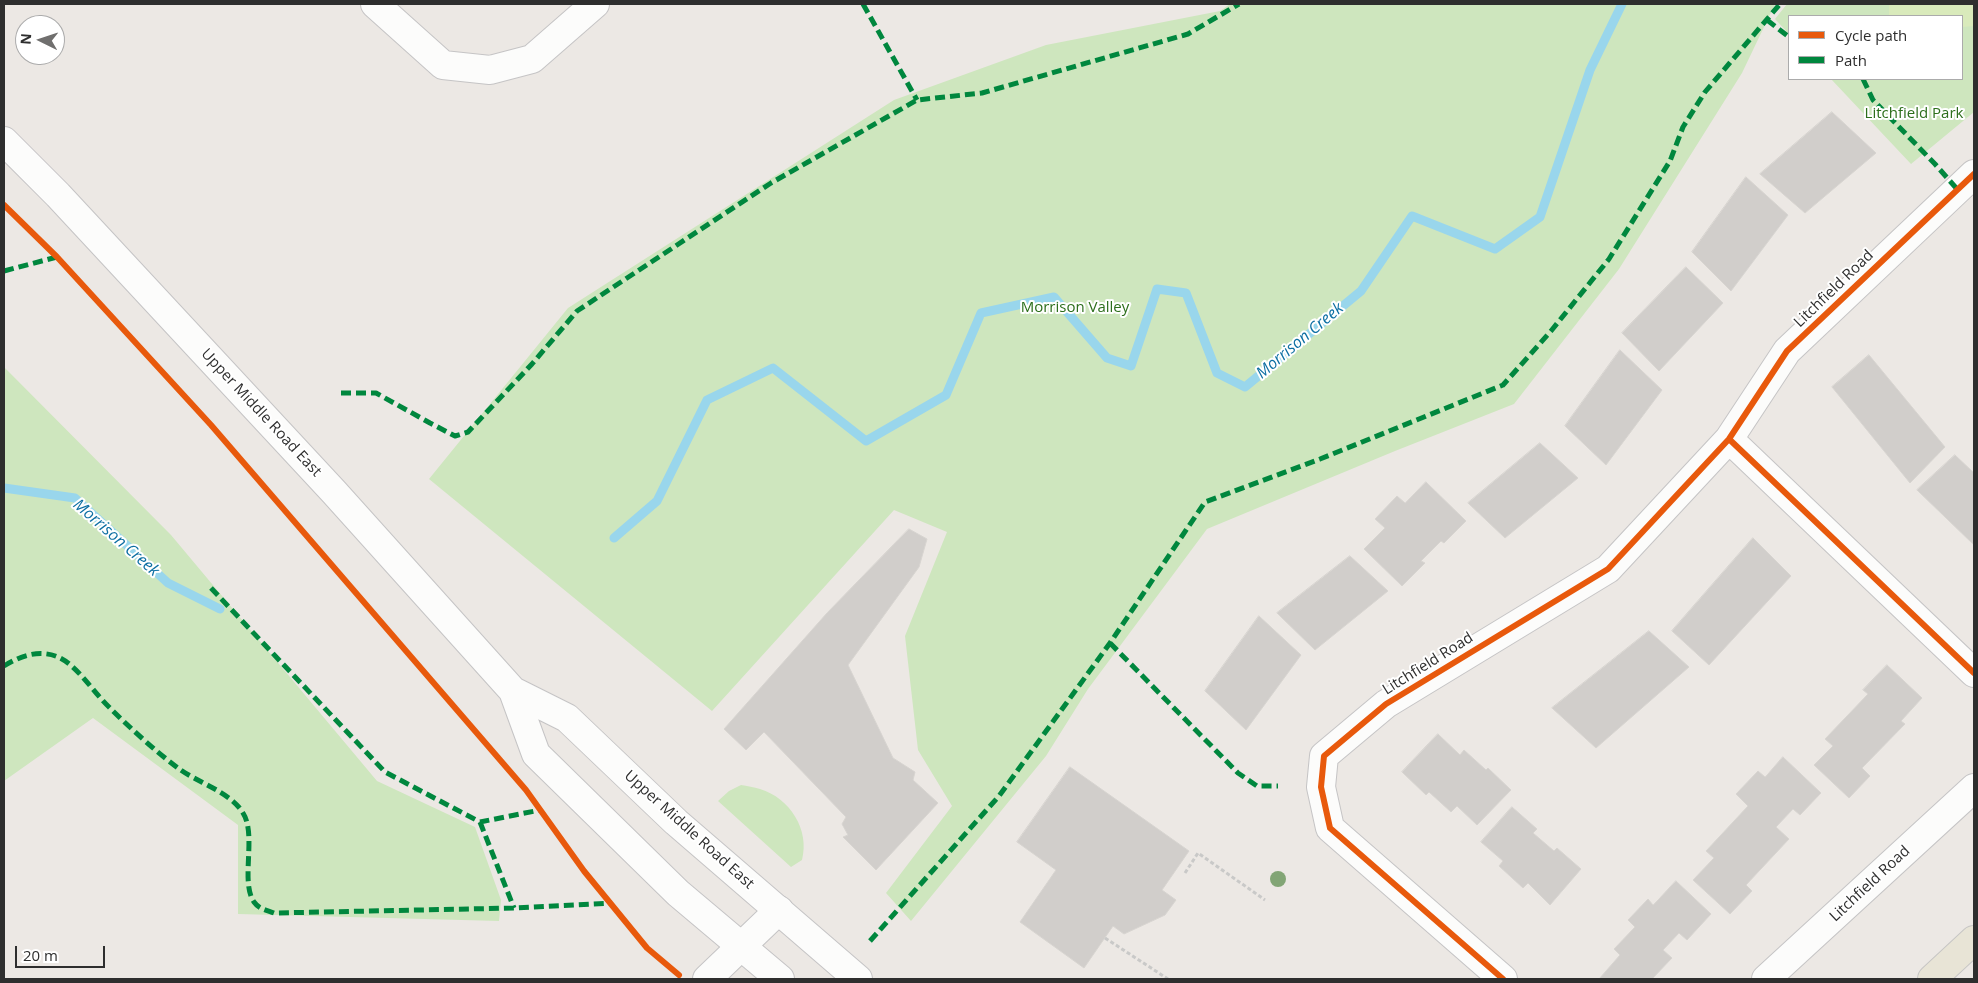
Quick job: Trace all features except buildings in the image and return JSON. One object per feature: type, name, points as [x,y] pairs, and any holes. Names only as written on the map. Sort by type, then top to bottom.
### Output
[{"type":"main road","points":[[1932,979],[1974,940]]},
{"type":"street","points":[[375,4],[442,65],[490,70],[532,59],[595,4]]},
{"type":"street","name":"Upper Middle Road East","points":[[4,141],[65,202],[315,472],[513,691],[566,718],[676,822],[858,979]]},
{"type":"street","name":"Litchfield Road","points":[[1504,979],[1330,828],[1321,787],[1324,756],[1386,704],[1608,569],[1729,439],[1787,351],[1974,174]]},
{"type":"street","points":[[1729,439],[1974,672]]},
{"type":"street","name":"Upper Middle Road East","points":[[513,691],[536,754],[678,893],[780,979]]},
{"type":"street","name":"Litchfield Road","points":[[1766,979],[1974,788]]},
{"type":"street","points":[[707,979],[779,910]]},
{"type":"path","points":[[1185,873],[1198,853],[1265,900]]},
{"type":"path","points":[[1105,938],[1168,979]]},
{"type":"green space","name":"Morrison Valley","points":[[1230,4],[1775,4],[1742,73],[1619,269],[1514,404],[1207,529],[1088,689],[1046,756],[911,921],[886,893],[952,806],[918,750],[905,636],[947,532],[894,510],[712,711],[429,479],[568,308],[894,100],[1046,45],[1220,11]]},
{"type":"green space","name":"Litchfield Park","points":[[1787,4],[1974,4],[1974,112],[1911,164],[1832,80],[1963,80],[1963,15],[1788,15],[1788,33],[1775,19]]},
{"type":"green space","points":[[1889,4],[1974,4],[1974,26],[1963,27],[1963,15],[1889,15]]},
{"type":"green space","points":[[4,367],[171,535],[377,781],[475,827],[501,900],[499,921],[238,914],[238,825],[93,718],[4,781]]},
{"type":"green space","points":[[741,785],[771,793],[789,808],[800,827],[803,838],[802,860],[791,867],[718,801],[729,791]]},
{"type":"waterway","name":"Morrison Creek","points":[[614,538],[657,501],[707,400],[773,368],[866,441],[946,395],[981,313],[1054,297],[1107,358],[1131,366],[1157,289],[1186,293],[1217,373],[1245,387],[1361,291],[1412,216],[1495,249],[1540,217],[1590,70],[1622,4]]},
{"type":"waterway","name":"Morrison Creek","points":[[4,488],[75,498],[168,583],[220,609]]},
{"type":"marked path","points":[[863,4],[917,100]]},
{"type":"marked path","points":[[341,393],[376,393],[455,436],[468,432],[532,364],[577,311],[771,183],[917,100],[982,93],[1188,34],[1239,4]]},
{"type":"marked path","points":[[870,941],[999,796],[1110,643],[1205,502],[1320,459],[1503,385],[1551,331],[1609,259],[1670,161],[1683,127],[1705,92],[1780,4]]},
{"type":"marked path","points":[[1767,20],[1788,36]]},
{"type":"marked path","points":[[1863,80],[1873,100],[1957,189]]},
{"type":"marked path","points":[[4,271],[57,257]]},
{"type":"marked path","points":[[211,588],[385,772],[480,822],[540,810]]},
{"type":"marked path","points":[[1110,643],[1238,773],[1257,786],[1278,786]]},
{"type":"marked path","points":[[4,666],[17,659],[37,654],[51,655],[65,661],[79,673],[103,701],[142,739],[185,773],[222,793],[238,806],[247,822],[249,833],[248,883],[250,893],[254,902],[265,910],[274,913],[514,908],[612,903]]},
{"type":"marked path","points":[[480,822],[514,908]]},
{"type":"cycle path","points":[[1503,979],[1330,828],[1321,787],[1324,756],[1386,704],[1608,569],[1729,439],[1787,351],[1974,174]]},
{"type":"cycle path","points":[[4,205],[57,257],[211,425],[526,790],[584,871],[647,948],[679,975]]},
{"type":"cycle path","points":[[1729,439],[1974,673]]}]
